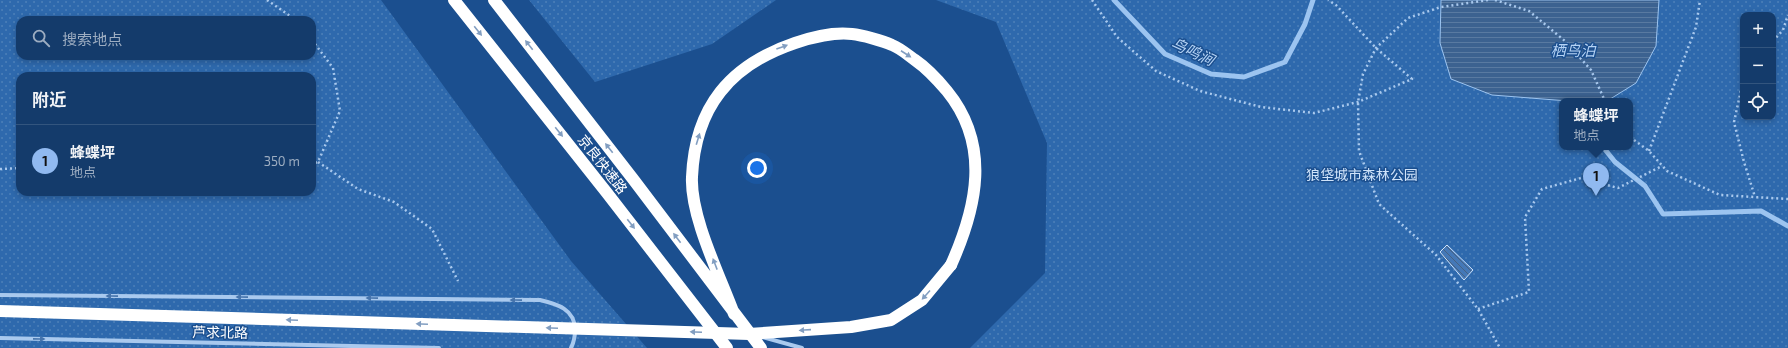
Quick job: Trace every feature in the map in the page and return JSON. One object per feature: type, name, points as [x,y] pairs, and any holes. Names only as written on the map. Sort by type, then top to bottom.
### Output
[{"type":"highway","name":"京良快速路","points":[[454,0],[607,193],[727,348]]},
{"type":"highway","name":"京良快速路","points":[[494,0],[633,179],[761,348]]},
{"type":"highway","points":[[0,311],[749,334],[851,327],[891,320],[922,300],[951,265],[964,236],[975,195],[976,168],[972,134],[956,102],[929,69],[892,45],[852,34],[813,37],[778,49],[747,66],[725,84],[709,108],[696,142],[692,178],[697,218],[734,314]]},
{"type":"street","points":[[0,295],[540,300],[558,304],[568,310],[575,323],[575,341],[571,348]]},
{"type":"street","points":[[749,334],[802,348]]},
{"type":"street","name":"芦求北路","points":[[0,338],[439,348]]},
{"type":"path","points":[[267,0],[290,16]]},
{"type":"path","points":[[1092,0],[1117,37],[1156,72],[1200,91],[1261,107],[1314,113],[1358,102],[1412,79],[1376,48],[1336,5],[1328,0]]},
{"type":"path","points":[[1488,0],[1441,7],[1408,18],[1376,48],[1363,74],[1358,102],[1359,151],[1379,204],[1436,255],[1478,309],[1500,348]]},
{"type":"path","points":[[1495,0],[1529,11],[1565,41],[1591,70],[1603,98]]},
{"type":"path","points":[[1649,151],[1696,27],[1700,0]]},
{"type":"path","points":[[1776,38],[1783,30],[1788,15]]},
{"type":"path","points":[[316,45],[333,68],[340,111],[318,162],[358,189],[394,202],[432,229],[458,281]]},
{"type":"path","points":[[1742,84],[1734,122],[1755,197]]},
{"type":"path","points":[[1633,139],[1649,151],[1667,171],[1720,195],[1788,198]]},
{"type":"path","points":[[1478,309],[1529,292],[1525,217],[1542,189],[1581,178],[1618,188],[1662,166]]},
{"type":"path","points":[[0,169],[16,168]]},
{"type":"green space","points":[[0,0],[381,0],[571,261],[647,348],[0,348]]},
{"type":"green space","points":[[529,0],[776,0],[712,44],[595,82]]},
{"type":"green space","name":"狼垡城市森林公园","points":[[936,0],[1788,0],[1788,348],[970,348],[1045,273],[1047,143],[996,22]]},
{"type":"water","name":"栖鸟泊","points":[[1441,0],[1659,0],[1656,46],[1636,83],[1612,98],[1559,98],[1559,100],[1492,95],[1451,79],[1440,43]]},
{"type":"building","points":[[1447,245],[1473,270],[1464,280],[1440,252]]},
{"type":"waterway","name":"鸟鸣涧","points":[[1114,0],[1165,54],[1211,74],[1244,77],[1285,62],[1305,24],[1313,0]]},
{"type":"waterway","points":[[1605,150],[1615,162],[1645,186],[1663,214],[1761,211],[1788,226]]},
{"type":"place","name":"蜂蝶坪","points":[[1596,196]]}]
